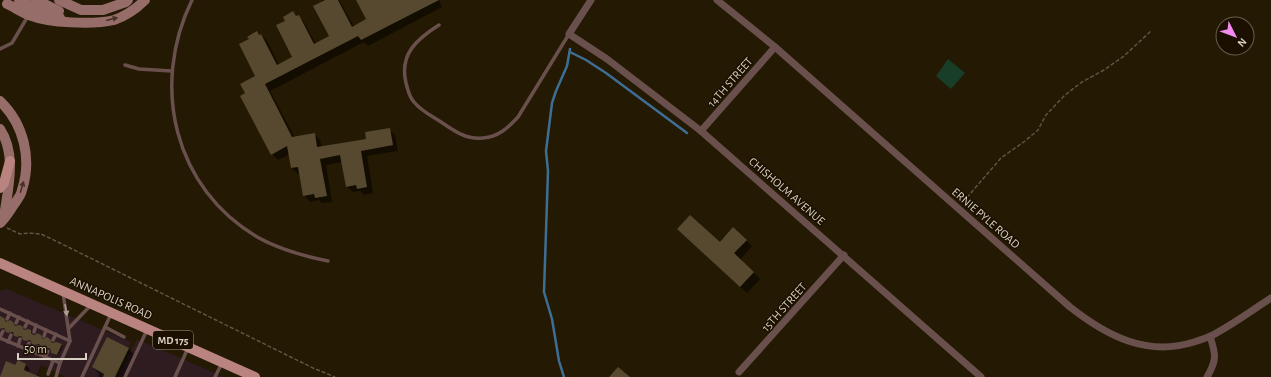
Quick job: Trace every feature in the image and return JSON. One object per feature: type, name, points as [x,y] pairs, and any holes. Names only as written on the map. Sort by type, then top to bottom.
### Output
[{"type":"main road","points":[[0,188],[4,182],[10,161]]},
{"type":"main road","name":"ANNAPOLIS ROAD","points":[[0,263],[255,377]]},
{"type":"street","points":[[19,0],[60,12],[74,21]]},
{"type":"street","points":[[60,0],[81,10],[103,10],[128,0]]},
{"type":"street","points":[[34,4],[45,19],[61,22],[94,22],[115,19],[136,9],[145,0]]},
{"type":"street","points":[[570,34],[591,0]]},
{"type":"street","name":"ERNIE PYLE ROAD","points":[[717,0],[776,47],[1070,307],[1086,320],[1103,330],[1136,345],[1180,346],[1210,336],[1271,298]]},
{"type":"street","points":[[7,4],[34,4]]},
{"type":"street","name":"CHISHOLM AVENUE","points":[[570,34],[637,81],[702,131],[981,377]]},
{"type":"street","name":"14TH STREET","points":[[702,131],[776,47]]},
{"type":"street","points":[[0,101],[18,126],[23,140],[27,160],[22,192],[3,224]]},
{"type":"street","points":[[0,129],[7,144],[10,161],[9,183],[3,224]]},
{"type":"street","name":"15TH STREET","points":[[739,375],[844,255]]},
{"type":"street","points":[[1207,377],[1214,361],[1215,352],[1210,336]]},
{"type":"lane","points":[[192,0],[181,25],[174,49],[171,71],[172,107],[181,144],[194,171],[212,197],[235,220],[258,237],[291,252],[328,261]]},
{"type":"lane","points":[[0,49],[12,43],[34,4]]},
{"type":"lane","points":[[439,25],[419,39],[410,50],[405,61],[404,74],[407,88],[410,97],[426,112],[454,131],[474,138],[494,136],[509,127],[518,117],[570,34]]},
{"type":"lane","points":[[125,65],[139,69],[171,71]]},
{"type":"lane","points":[[56,377],[60,363],[70,341],[63,291]]},
{"type":"lane","points":[[69,328],[92,304]]},
{"type":"lane","points":[[0,309],[70,341]]},
{"type":"lane","points":[[7,319],[10,313]]},
{"type":"lane","points":[[82,377],[111,313]]},
{"type":"lane","points":[[16,323],[19,317]]},
{"type":"lane","points":[[25,328],[28,322]]},
{"type":"lane","points":[[34,332],[36,326]]},
{"type":"lane","points":[[105,327],[124,337]]},
{"type":"lane","points":[[125,377],[147,329]]},
{"type":"lane","points":[[44,336],[46,330]]},
{"type":"lane","points":[[3,331],[0,337],[8,342],[60,363]]},
{"type":"lane","points":[[53,340],[56,334]]},
{"type":"lane","points":[[8,342],[11,335]]},
{"type":"lane","points":[[18,346],[20,339]]},
{"type":"lane","points":[[26,349],[29,343]]},
{"type":"lane","points":[[36,353],[38,347]]},
{"type":"lane","points":[[175,377],[189,347]]},
{"type":"lane","points":[[45,357],[48,351]]},
{"type":"lane","points":[[48,374],[53,361]]},
{"type":"lane","points":[[216,377],[222,362]]},
{"type":"path","points":[[958,208],[1001,158],[1038,130],[1046,115],[1065,95],[1082,82],[1104,70],[1124,56],[1152,30]]},
{"type":"path","points":[[3,224],[20,234],[29,232],[41,234],[313,368],[335,377]]},
{"type":"shaded area","points":[[7,289],[131,342],[114,377],[66,377],[41,365],[36,377],[0,377],[0,291]]},
{"type":"shaded area","points":[[137,339],[224,377],[118,377]]},
{"type":"green space","points":[[948,59],[965,73],[951,89],[936,76]]},
{"type":"building","points":[[325,0],[338,0],[352,27],[366,19],[356,0],[439,0],[361,40],[358,36],[265,84],[292,137],[315,133],[317,147],[366,139],[365,132],[390,128],[393,145],[361,151],[367,187],[357,189],[356,185],[346,187],[340,155],[320,159],[327,196],[315,198],[314,194],[303,196],[298,167],[291,168],[287,146],[271,155],[240,96],[245,93],[240,84],[255,76],[239,44],[249,39],[247,37],[257,31],[259,35],[261,34],[277,65],[292,57],[276,25],[285,21],[283,17],[293,11],[296,16],[299,15],[314,44],[329,36],[313,6]]},
{"type":"building","points":[[690,215],[720,242],[733,227],[747,240],[734,253],[754,272],[740,287],[677,229]]},
{"type":"building","points":[[0,316],[4,318],[6,322],[10,320],[15,326],[19,325],[22,326],[24,330],[31,330],[33,335],[37,333],[41,335],[43,339],[47,337],[50,339],[52,343],[56,342],[62,344],[57,355],[51,353],[49,348],[45,350],[41,348],[39,344],[32,344],[30,340],[23,340],[21,336],[14,336],[13,332],[8,333],[4,328],[0,329]]},
{"type":"building","points":[[107,337],[129,348],[115,377],[103,377],[104,374],[92,367]]},
{"type":"building","points":[[18,360],[26,364],[24,370],[40,377],[0,377],[6,361],[15,365]]},
{"type":"building","points":[[618,367],[630,377],[609,377]]},
{"type":"waterway","points":[[564,377],[559,361],[552,319],[544,292],[548,171],[546,151],[552,103],[567,66],[570,49]]},
{"type":"waterway","points":[[570,52],[606,73],[687,133]]}]
